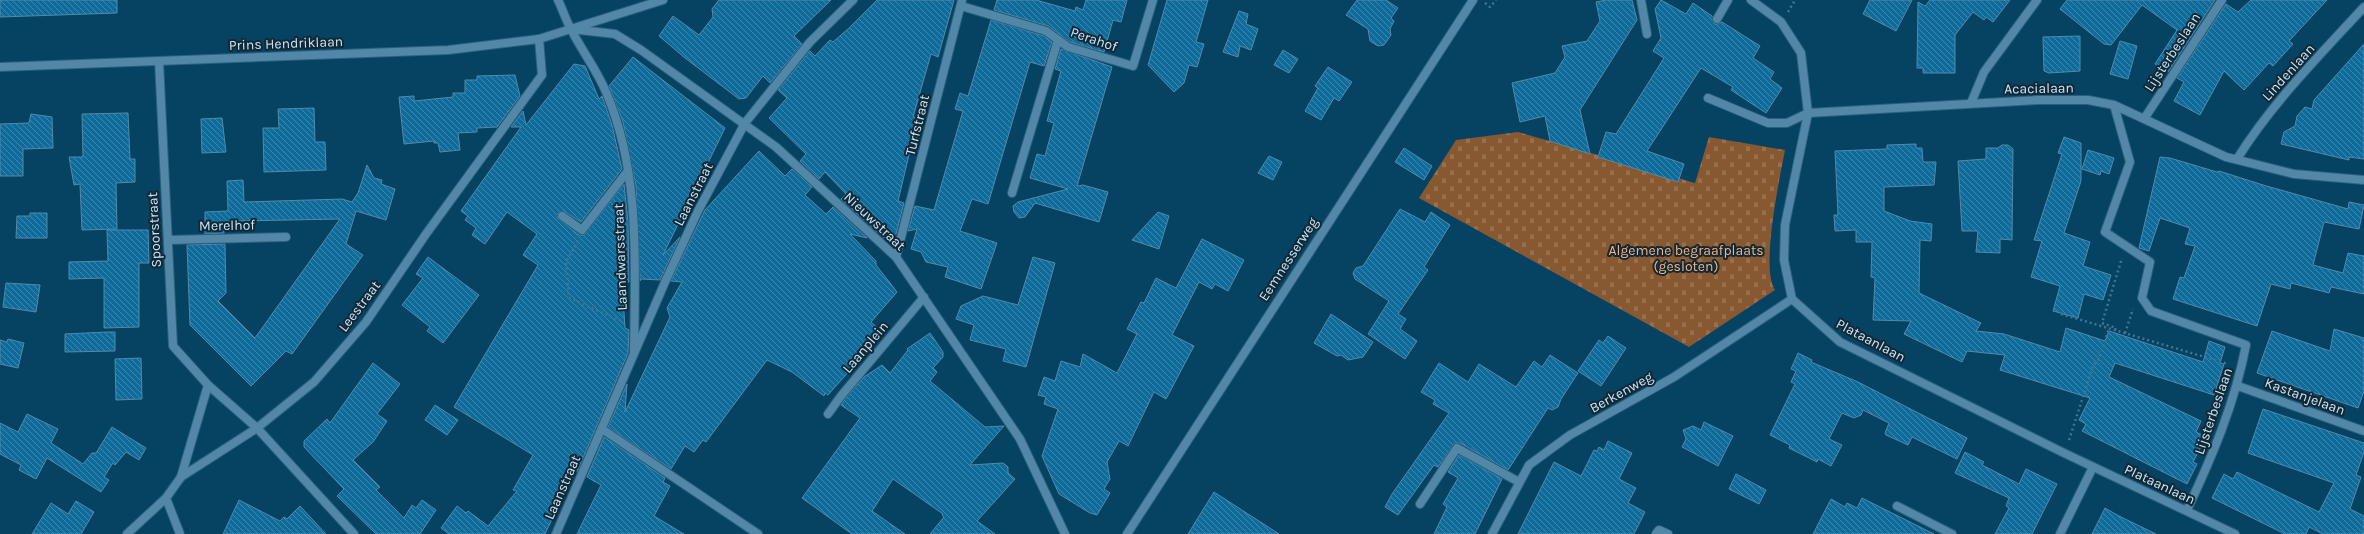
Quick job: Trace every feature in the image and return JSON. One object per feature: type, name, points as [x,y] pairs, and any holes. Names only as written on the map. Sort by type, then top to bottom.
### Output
[{"type":"street","name":"Laandwarsstraat","points":[[558,0],[571,29],[606,91],[618,126],[627,172],[635,238],[634,353]]},
{"type":"street","name":"Prins Hendriklaan","points":[[0,67],[448,50],[539,39],[663,0]]},
{"type":"street","name":"Laanstraat","points":[[556,534],[634,353],[698,211],[745,123],[810,42],[853,0]]},
{"type":"street","name":"Perahof","points":[[962,3],[1046,31],[1068,47],[1133,66],[1153,0]]},
{"type":"street","name":"Eemnesserweg","points":[[1127,534],[1321,231],[1473,0]]},
{"type":"street","points":[[1641,0],[1647,34]]},
{"type":"street","points":[[1717,19],[1728,0]]},
{"type":"street","points":[[1751,0],[1781,22],[1801,53],[1808,113],[1785,224],[1784,260],[1792,299]]},
{"type":"street","points":[[1971,103],[1984,72],[2037,0]]},
{"type":"street","name":"Lijsterbeslaan","points":[[2144,118],[2222,0]]},
{"type":"street","name":"Turfstraat","points":[[896,257],[962,3]]},
{"type":"street","name":"Lindenlaan","points":[[2237,159],[2255,130],[2285,94],[2364,7]]},
{"type":"street","name":"Nieuwstraat","points":[[571,29],[615,34],[642,50],[745,123],[776,147],[896,257],[1020,440],[1065,534]]},
{"type":"street","name":"Leestraat","points":[[127,534],[166,498],[181,478],[257,428],[314,382],[366,322],[426,234],[542,75],[539,39]]},
{"type":"street","points":[[1012,193],[1058,40]]},
{"type":"street","name":"Spoorstraat","points":[[159,61],[173,346],[208,385],[257,428],[354,534]]},
{"type":"street","name":"Acacialaan","points":[[1708,98],[1768,123],[1787,123],[1808,113],[1948,106],[1971,103],[2081,100],[2114,105],[2226,157],[2294,174],[2364,180]]},
{"type":"street","points":[[2114,105],[2130,162],[2105,232],[2150,262],[2142,298]]},
{"type":"street","points":[[562,216],[582,230],[627,172]]},
{"type":"street","name":"Merelhof","points":[[168,240],[286,237]]},
{"type":"street","name":"Laanplein","points":[[828,414],[840,396],[924,298]]},
{"type":"street","name":"Lijsterbeslaan","points":[[2142,298],[2151,311],[2246,345],[2238,386],[2205,471],[2186,510]]},
{"type":"street","name":"Plataanlaan","points":[[1792,299],[1840,342],[2064,453],[2235,534]]},
{"type":"street","name":"Berkenweg","points":[[1492,534],[1529,465],[1570,435],[1674,377],[1792,299]]},
{"type":"street","points":[[181,478],[208,385]]},
{"type":"street","name":"Kastanjelaan","points":[[2238,386],[2364,431]]},
{"type":"street","points":[[602,429],[758,534]]},
{"type":"street","points":[[1420,504],[1457,448],[1519,482]]},
{"type":"street","points":[[2060,534],[2093,467]]},
{"type":"street","points":[[166,498],[180,534]]},
{"type":"street","points":[[1897,506],[1952,534]]},
{"type":"street","points":[[1656,534],[1659,530],[1668,534]]},
{"type":"path","points":[[1479,0],[1490,6],[1496,0]]},
{"type":"path","points":[[582,230],[566,262],[569,298],[634,327]]},
{"type":"path","points":[[2115,330],[2116,328],[2102,323],[2125,246]]},
{"type":"path","points":[[2125,333],[2133,308],[2142,298]]},
{"type":"path","points":[[2061,314],[2242,368]]},
{"type":"path","points":[[2064,453],[2093,366],[2099,359],[2109,328]]},
{"type":"green space","name":"Algemene begraafplaats (gesloten)","points":[[1518,132],[1695,183],[1709,137],[1785,150],[1772,222],[1770,243],[1771,279],[1775,290],[1689,347],[1419,198],[1456,140]]},
{"type":"building","points":[[0,0],[117,0],[117,13],[0,17]]},
{"type":"building","points":[[719,0],[831,0],[794,36],[802,44],[770,83],[763,76],[746,98],[739,99],[659,36],[673,16],[699,35],[713,17],[712,9]]},
{"type":"building","points":[[877,0],[954,0],[938,57],[931,54],[913,117],[921,119],[916,139],[913,138],[898,201],[904,203],[896,234],[883,238],[841,199],[846,194],[825,172],[819,179],[800,161],[806,154],[769,118],[787,98],[778,90],[810,51],[815,56],[830,40],[833,42],[849,28]]},
{"type":"building","points":[[997,0],[1036,0],[1075,11],[1076,7],[1083,10],[1086,0],[1127,0],[1121,22],[1113,20],[1104,52],[1070,42],[1048,26],[994,10]]},
{"type":"building","points":[[1167,0],[1208,0],[1196,42],[1204,44],[1197,67],[1189,65],[1184,83],[1174,92],[1148,65]]},
{"type":"building","points":[[1357,0],[1386,0],[1398,8],[1391,18],[1394,21],[1390,29],[1391,35],[1384,45],[1378,46],[1370,41],[1368,29],[1346,15]]},
{"type":"building","points":[[1606,0],[1632,0],[1637,20],[1580,110],[1590,154],[1550,141],[1545,116],[1520,122],[1512,83],[1555,73],[1565,57],[1562,46],[1587,41],[1600,21],[1596,2]]},
{"type":"building","points":[[1661,0],[1686,14],[1693,3],[1712,16],[1714,24],[1722,22],[1760,46],[1753,58],[1774,72],[1770,79],[1782,88],[1766,113],[1731,90],[1733,87],[1701,68],[1647,151],[1684,164],[1678,182],[1598,157],[1606,132],[1616,134],[1664,58],[1653,51],[1661,38],[1655,9]]},
{"type":"building","points":[[1870,0],[1912,0],[1896,31],[1863,14]]},
{"type":"building","points":[[1930,0],[2010,0],[1993,22],[1986,17],[1984,20],[1973,12],[1955,35],[1955,73],[1923,73],[1923,68],[1917,68],[1918,2],[1925,6]]},
{"type":"building","points":[[2067,0],[2215,0],[2168,72],[2155,64],[2177,30],[2142,5],[2111,45],[2104,44],[2060,9]]},
{"type":"building","points":[[2251,0],[2327,0],[2289,41],[2293,44],[2273,66],[2269,63],[2244,90],[2224,71],[2200,115],[2174,101],[2184,82],[2177,78],[2226,4],[2238,12]]},
{"type":"building","points":[[1239,11],[1248,14],[1246,24],[1258,29],[1251,50],[1240,46],[1238,57],[1223,52]]},
{"type":"building","points":[[991,20],[1044,36],[1052,42],[1044,66],[1030,62],[988,204],[972,199],[960,231],[997,243],[981,289],[945,277],[948,267],[926,262],[921,252],[911,249],[917,229],[908,231],[915,206],[934,210],[963,111],[955,109],[960,93],[968,96]]},
{"type":"building","points":[[2080,36],[2080,71],[2049,73],[2044,71],[2043,37]]},
{"type":"building","points":[[2120,41],[2137,46],[2128,79],[2110,74]]},
{"type":"building","points":[[2364,44],[2364,159],[2349,157],[2349,160],[2281,144],[2284,132],[2295,126],[2297,116],[2305,107],[2312,109],[2314,100]]},
{"type":"building","points":[[1061,49],[1112,67],[1077,186],[1083,185],[1108,192],[1099,222],[1035,203],[1025,217],[1019,218],[1014,212],[1013,206],[1018,202],[1068,189],[1030,178],[1037,154],[1045,156],[1054,123],[1047,121],[1061,71],[1055,69]]},
{"type":"building","points":[[1283,50],[1298,59],[1289,73],[1274,65]]},
{"type":"building","points":[[633,57],[725,128],[663,255],[680,237],[660,280],[641,279],[640,281],[636,186],[623,122],[609,86]]},
{"type":"building","points":[[574,64],[585,66],[599,99],[602,96],[612,125],[622,169],[581,222],[563,211],[558,213],[557,218],[579,235],[584,235],[624,184],[628,221],[629,282],[622,282],[625,328],[629,330],[628,353],[577,472],[575,471],[545,534],[449,534],[441,528],[457,506],[466,513],[468,511],[488,526],[517,491],[513,490],[533,455],[454,407],[538,265],[523,255],[537,234],[507,212],[485,244],[472,235],[476,228],[465,220],[468,216],[461,211],[521,127],[511,127],[523,111],[526,125]]},
{"type":"building","points":[[1328,67],[1352,82],[1339,101],[1334,98],[1321,120],[1305,111],[1318,88],[1315,86]]},
{"type":"building","points":[[515,75],[520,96],[497,127],[477,128],[477,132],[458,133],[460,150],[440,152],[438,143],[434,143],[434,141],[404,144],[399,97],[414,96],[414,101],[453,97],[453,93],[465,93],[465,80],[477,80],[477,76]]},
{"type":"building","points":[[314,108],[315,142],[325,142],[326,170],[264,172],[263,128],[279,128],[278,109]]},
{"type":"building","points":[[128,113],[130,159],[135,159],[135,182],[116,183],[117,229],[82,230],[80,184],[74,185],[69,157],[83,157],[82,114]]},
{"type":"building","points":[[31,114],[52,117],[53,148],[23,149],[23,176],[0,176],[0,124],[29,123]]},
{"type":"building","points":[[222,118],[226,152],[202,153],[201,119]]},
{"type":"building","points":[[2064,137],[2081,143],[2081,181],[2064,233],[2090,242],[2083,266],[2111,275],[2103,300],[2084,294],[2078,318],[2053,311],[2060,286],[2031,277],[2042,241],[2034,240],[2062,154],[2058,153]]},
{"type":"building","points":[[1916,144],[1916,148],[1922,148],[1923,162],[1936,162],[1934,185],[1884,187],[1884,211],[1910,221],[1932,224],[1931,241],[1920,240],[1919,293],[1981,323],[1976,331],[2004,334],[2060,352],[2066,328],[2105,341],[2109,331],[2203,362],[2209,341],[2225,347],[2220,363],[2224,364],[2214,395],[2115,363],[2109,377],[2201,421],[2196,432],[2206,437],[2193,462],[2197,464],[2187,484],[2082,431],[2086,424],[2079,420],[2090,398],[2000,370],[2005,355],[1967,351],[1962,362],[1904,334],[1911,321],[1873,320],[1875,278],[1871,277],[1872,242],[1856,242],[1856,230],[1835,231],[1834,215],[1838,215],[1835,151],[1887,149],[1887,145]]},
{"type":"building","points":[[2002,145],[2008,145],[2013,149],[2012,240],[2000,239],[2000,253],[1976,252],[1978,231],[1962,231],[1958,161],[1986,159],[1986,148],[1998,148]]},
{"type":"building","points":[[1404,148],[1432,166],[1424,180],[1395,162]]},
{"type":"building","points":[[2088,150],[2114,158],[2109,174],[2101,171],[2100,175],[2082,169]]},
{"type":"building","points":[[759,151],[785,176],[792,169],[812,187],[805,195],[826,214],[833,207],[867,238],[850,234],[876,261],[876,265],[897,292],[871,322],[883,333],[828,395],[825,393],[824,396],[792,372],[767,360],[706,442],[703,440],[694,452],[685,446],[671,469],[608,427],[627,384],[625,412],[670,317],[667,308],[682,282],[671,281],[705,210]]},
{"type":"building","points":[[1269,156],[1282,162],[1273,180],[1258,173]]},
{"type":"building","points":[[2160,157],[2170,158],[2217,172],[2219,171],[2348,209],[2349,202],[2364,205],[2359,229],[2324,222],[2313,265],[2343,273],[2348,253],[2364,256],[2364,294],[2331,287],[2329,293],[2291,283],[2290,289],[2271,284],[2257,326],[2173,299],[2180,277],[2184,278],[2195,246],[2185,244],[2190,228],[2160,218],[2149,251],[2139,248]]},
{"type":"building","points":[[367,165],[374,178],[382,180],[381,184],[395,189],[386,220],[356,211],[346,244],[363,255],[292,354],[286,351],[251,386],[190,325],[187,245],[225,244],[226,293],[218,301],[255,338],[340,219],[237,221],[238,226],[224,227],[224,233],[205,234],[205,212],[228,211],[227,181],[243,180],[244,202],[342,199],[352,202],[358,193]]},
{"type":"building","points":[[1400,209],[1425,222],[1431,212],[1450,225],[1424,267],[1428,270],[1398,314],[1406,319],[1400,329],[1417,341],[1405,359],[1368,334],[1389,301],[1355,279],[1353,273],[1356,268],[1363,266]]},
{"type":"building","points":[[1158,212],[1169,216],[1159,249],[1132,240]]},
{"type":"building","points":[[30,213],[47,213],[47,238],[16,238],[17,216],[30,216]]},
{"type":"building","points":[[107,230],[148,230],[149,263],[139,263],[139,327],[104,328],[104,278],[69,279],[69,262],[108,261]]},
{"type":"building","points":[[1202,239],[1244,260],[1228,291],[1215,284],[1212,289],[1199,282],[1172,335],[1194,346],[1166,399],[1154,392],[1128,446],[1119,441],[1107,462],[1110,479],[1104,489],[1110,493],[1097,515],[1090,513],[1059,494],[1042,456],[1058,409],[1044,404],[1046,397],[1038,395],[1044,377],[1055,381],[1061,361],[1080,367],[1083,354],[1117,373],[1137,334],[1127,329],[1141,302],[1144,303],[1156,278],[1176,288]]},
{"type":"building","points":[[428,257],[479,295],[443,343],[427,331],[430,327],[402,305],[423,278],[416,274]]},
{"type":"building","points":[[1033,257],[1055,263],[1026,367],[1003,361],[1006,349],[970,340],[974,325],[956,319],[961,306],[983,296],[1018,305]]},
{"type":"building","points":[[6,283],[40,285],[36,312],[3,307]]},
{"type":"building","points":[[1331,314],[1373,342],[1363,357],[1348,360],[1341,355],[1337,356],[1314,343]]},
{"type":"building","points":[[2334,329],[2364,338],[2364,391],[2358,408],[2257,373],[2272,331],[2330,351]]},
{"type":"building","points":[[115,332],[115,351],[65,352],[65,334]]},
{"type":"building","points":[[930,333],[943,352],[943,357],[933,368],[937,372],[930,381],[985,427],[1004,426],[970,465],[1003,463],[1008,467],[1008,473],[1015,479],[977,521],[995,534],[930,534],[944,517],[942,515],[943,514],[893,479],[872,511],[905,534],[852,534],[802,498],[860,418],[841,405],[845,399],[864,377],[882,365],[890,373],[908,350],[907,349]]},
{"type":"building","points":[[1608,336],[1626,348],[1601,386],[1578,371],[1599,340],[1603,343]]},
{"type":"building","points":[[8,339],[24,343],[18,368],[0,364],[0,340],[7,342]]},
{"type":"building","points":[[1798,353],[1812,360],[1811,362],[1858,382],[1967,438],[1957,459],[1912,437],[1908,445],[1886,435],[1885,433],[1889,423],[1863,410],[1861,415],[1854,418],[1842,413],[1829,439],[1842,445],[1831,466],[1818,459],[1817,462],[1789,448],[1790,445],[1770,435],[1795,384],[1791,382],[1796,371],[1791,369]]},
{"type":"building","points":[[1550,355],[1578,373],[1561,399],[1558,407],[1552,410],[1548,408],[1508,470],[1460,443],[1455,443],[1438,467],[1434,465],[1398,515],[1385,507],[1392,494],[1449,413],[1433,404],[1435,400],[1421,392],[1439,363],[1468,382],[1479,364],[1516,387],[1534,361],[1542,367]]},
{"type":"building","points":[[141,358],[142,399],[116,400],[115,359]]},
{"type":"building","points":[[373,363],[400,384],[377,414],[387,421],[373,442],[353,460],[380,487],[376,490],[404,518],[412,505],[416,508],[422,500],[436,510],[420,534],[376,534],[337,496],[344,489],[304,447],[304,441],[327,419],[330,423]]},
{"type":"building","points":[[435,405],[458,420],[447,435],[425,420]]},
{"type":"building","points":[[2263,409],[2364,443],[2364,452],[2356,475],[2361,477],[2350,509],[2364,516],[2364,534],[2323,534],[2309,527],[2306,534],[2285,534],[2212,498],[2224,474],[2233,479],[2237,472],[2319,512],[2334,483],[2248,453]]},
{"type":"building","points":[[27,414],[58,429],[51,443],[83,464],[92,453],[96,453],[112,427],[146,448],[139,460],[126,452],[115,465],[113,463],[104,477],[109,480],[101,492],[47,458],[36,479],[19,470],[21,465],[0,454],[0,423],[18,432]]},
{"type":"building","points":[[1704,422],[1733,436],[1718,466],[1682,447],[1686,439],[1683,430],[1693,426],[1701,430]]},
{"type":"building","points":[[604,437],[665,478],[663,482],[670,486],[654,516],[684,534],[577,534],[601,485],[587,477]]},
{"type":"building","points":[[1608,441],[1632,453],[1619,479],[1636,488],[1628,503],[1645,512],[1634,534],[1518,534],[1554,462],[1581,476],[1594,450],[1597,451],[1599,447],[1604,450]]},
{"type":"building","points":[[1965,452],[1984,462],[1982,465],[2019,484],[2026,469],[2057,484],[2032,534],[1995,534],[2009,508],[2006,506],[2009,498],[1955,473]]},
{"type":"building","points":[[1459,455],[1502,479],[1475,534],[1434,534],[1447,507],[1443,504],[1458,478],[1448,472]]},
{"type":"building","points":[[1736,474],[1766,490],[1759,504],[1729,489]]},
{"type":"building","points":[[1214,492],[1279,534],[1188,534]]},
{"type":"building","points":[[1862,498],[1934,534],[1813,534],[1831,499],[1845,507],[1847,503],[1857,508]]},
{"type":"building","points":[[239,500],[280,521],[284,517],[287,519],[300,506],[326,534],[223,534]]},
{"type":"building","points":[[76,501],[94,512],[81,534],[32,534],[51,503],[68,514]]},
{"type":"building","points":[[2105,508],[2119,516],[2156,534],[2092,534]]}]
